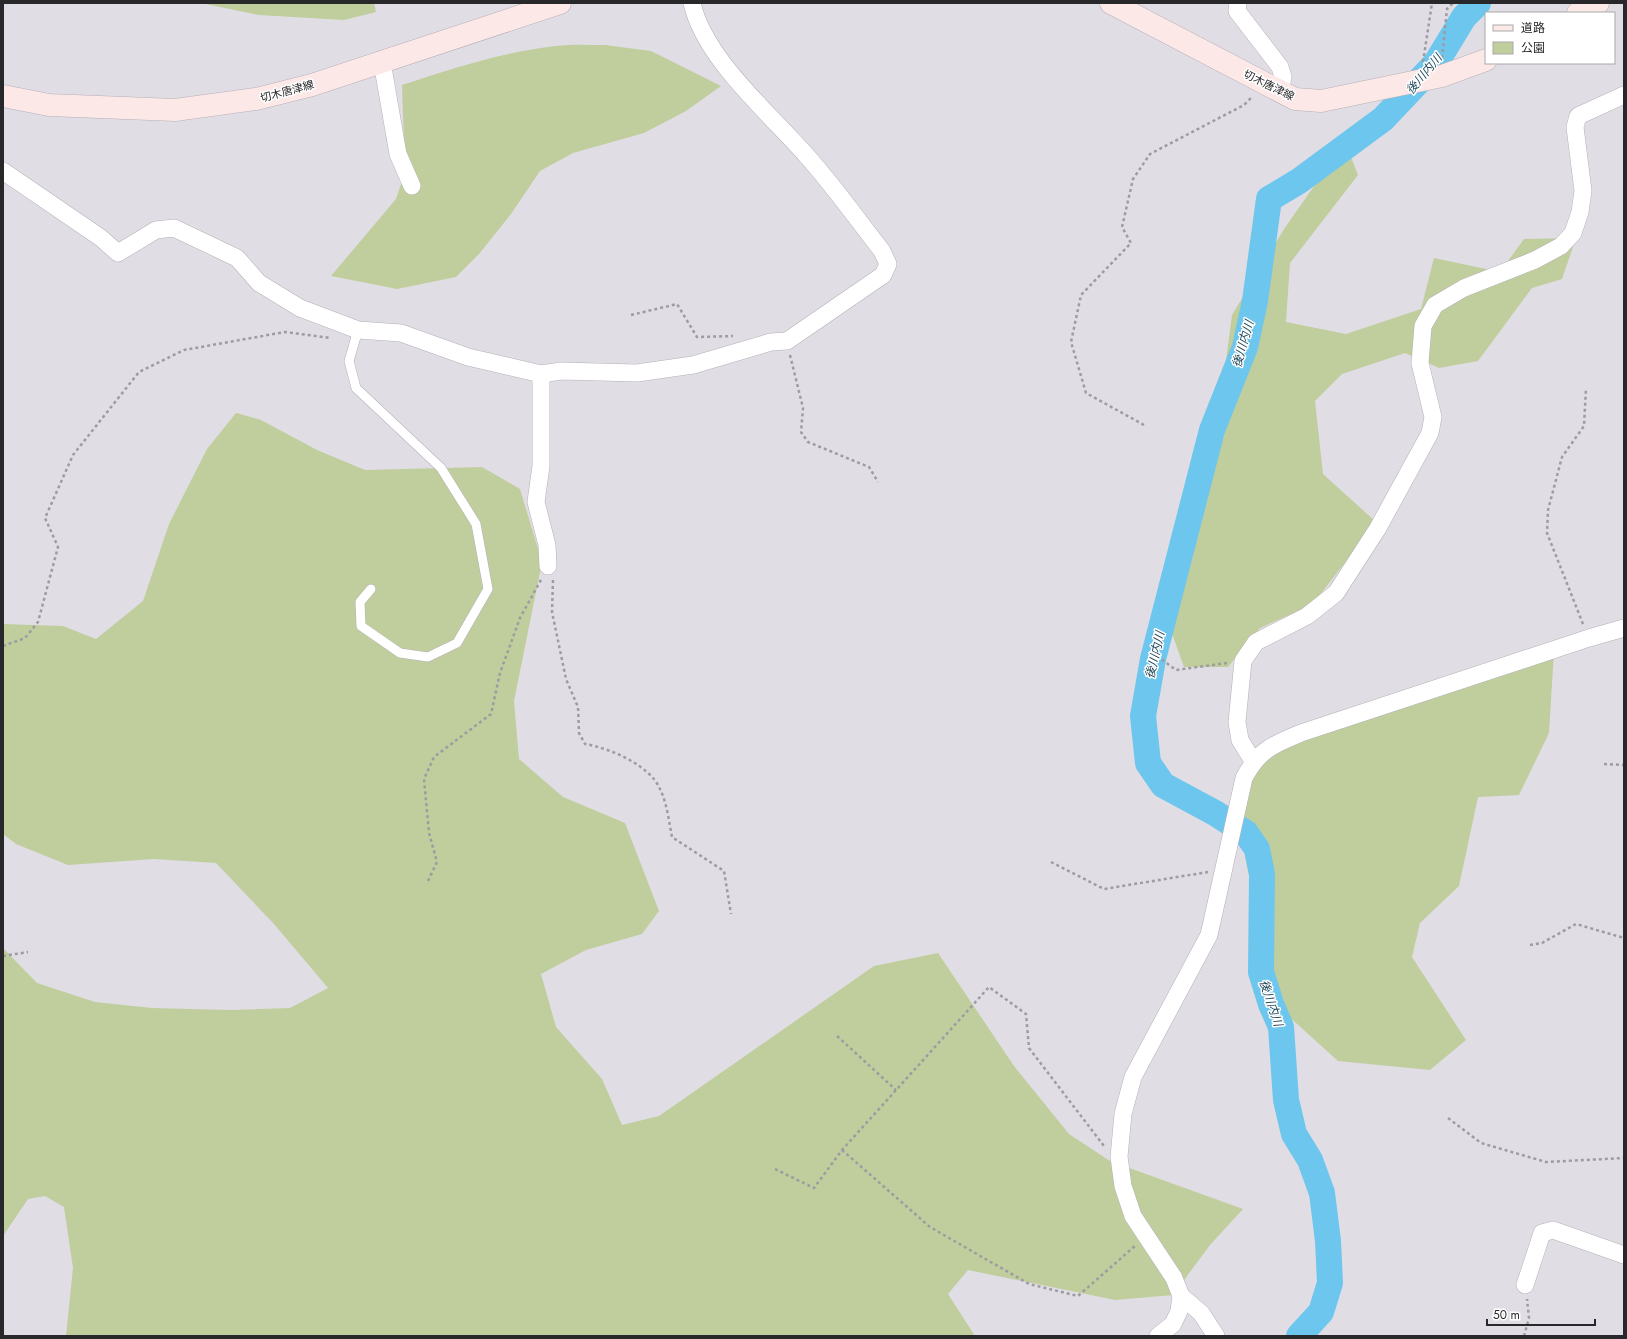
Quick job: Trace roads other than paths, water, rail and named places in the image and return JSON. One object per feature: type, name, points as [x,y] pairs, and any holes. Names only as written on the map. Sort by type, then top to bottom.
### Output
[{"type":"main road","name":"切木唐津線","points":[[3,96],[49,105],[175,110],[256,99],[312,85],[560,3]]},
{"type":"main road","name":"切木唐津線","points":[[1111,3],[1295,99],[1320,101],[1416,82],[1442,76],[1485,60]]},
{"type":"main road","points":[[1580,12],[1598,3]]},
{"type":"street","points":[[3,171],[101,238],[118,253],[156,230],[174,228],[237,258],[260,283],[300,308],[358,330],[401,334],[468,357],[541,374],[561,371],[637,373],[693,365],[771,342],[787,341],[883,275],[888,264],[882,251],[808,156],[725,67],[695,19],[692,3]]},
{"type":"street","points":[[1238,3],[1238,11],[1280,67],[1283,77],[1272,88]]},
{"type":"street","points":[[382,62],[398,154],[412,186]]},
{"type":"street","points":[[1253,761],[1240,740],[1236,722],[1243,661],[1256,642],[1307,616],[1336,593],[1378,528],[1430,433],[1433,417],[1420,363],[1423,326],[1435,305],[1464,288],[1535,260],[1561,246],[1573,233],[1580,212],[1583,191],[1574,127],[1578,116],[1624,94]]},
{"type":"street","points":[[541,374],[541,466],[536,502],[547,545],[548,566]]},
{"type":"street","points":[[1158,1336],[1174,1324],[1179,1312],[1181,1296],[1174,1278],[1134,1216],[1123,1186],[1120,1157],[1123,1114],[1133,1077],[1209,935],[1244,778],[1253,761],[1273,745],[1300,733],[1588,638],[1624,628]]},
{"type":"street","points":[[1525,1285],[1542,1233],[1553,1230],[1624,1255]]},
{"type":"street","points":[[1181,1296],[1201,1313],[1216,1336]]},
{"type":"lane","points":[[358,330],[350,361],[356,388],[441,468],[476,524],[488,590],[457,643],[428,657],[400,653],[361,626],[360,602],[371,589]]},
{"type":"waterway","name":"後川内川","points":[[1299,1336],[1321,1312],[1330,1283],[1328,1241],[1322,1193],[1310,1160],[1294,1134],[1286,1100],[1281,1027],[1271,1004],[1261,972],[1262,874],[1257,849],[1246,833],[1215,813],[1163,785],[1148,763],[1143,716],[1153,659],[1212,430],[1245,347],[1255,301],[1269,199],[1299,181],[1383,119],[1436,63],[1464,17],[1478,3]]}]
